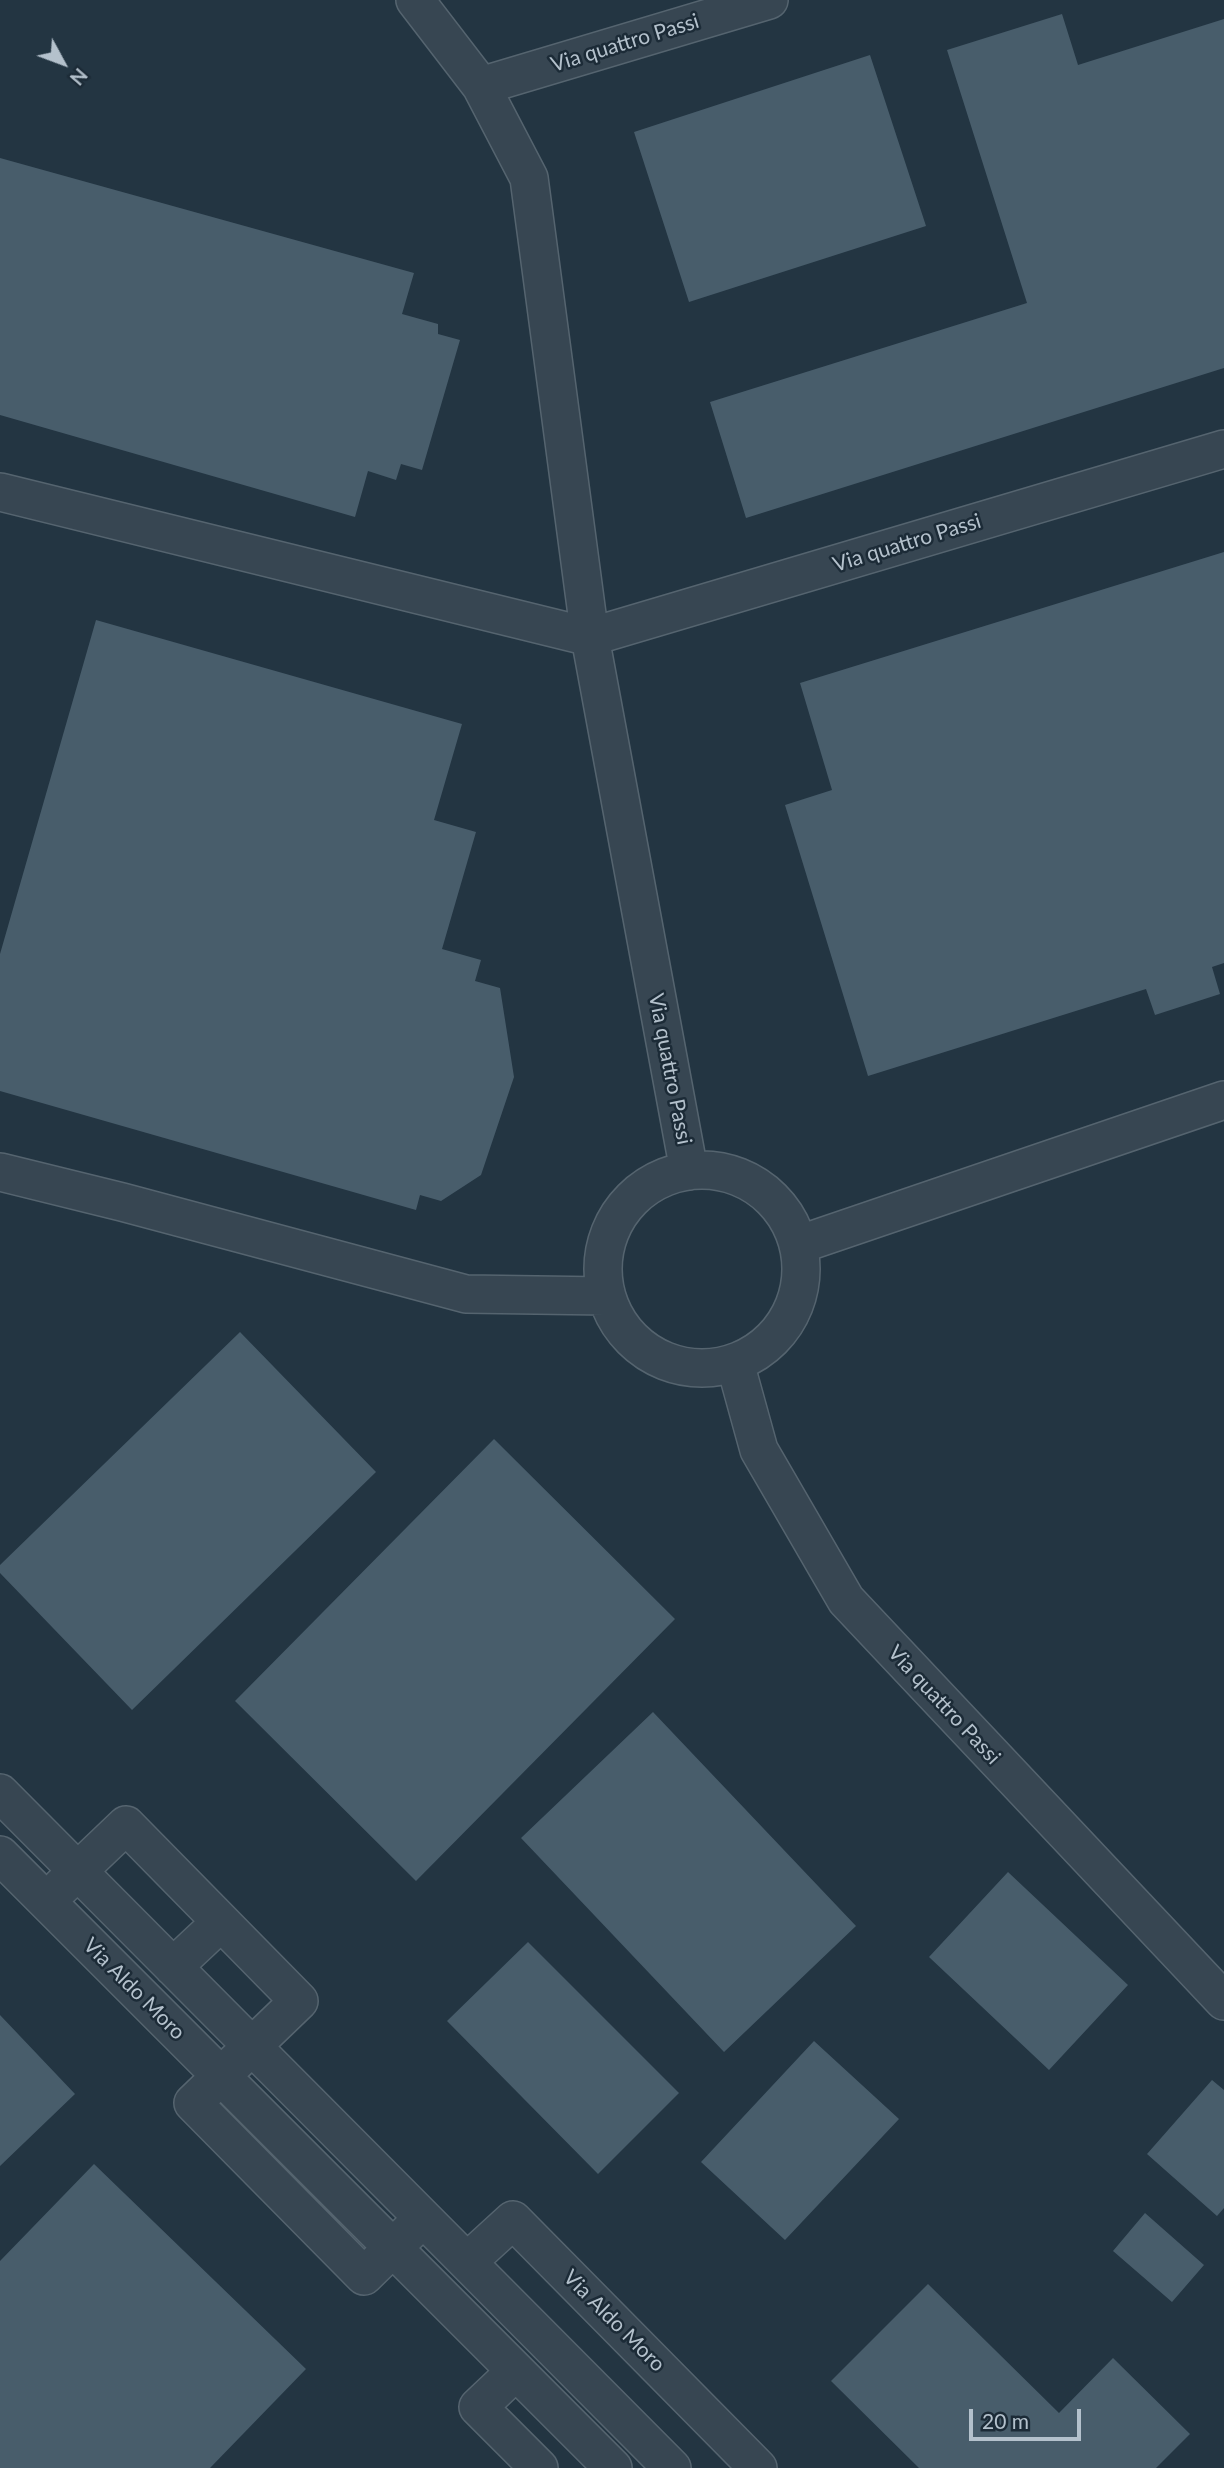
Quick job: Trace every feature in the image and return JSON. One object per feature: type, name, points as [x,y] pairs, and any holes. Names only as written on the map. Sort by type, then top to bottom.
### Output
[{"type":"street","name":"Via quattro Passi","points":[[415,0],[481,86],[530,178],[590,637],[689,1171]]},
{"type":"street","name":"Via quattro Passi","points":[[481,86],[769,0]]},
{"type":"street","name":"Via quattro Passi","points":[[590,637],[1224,449]]},
{"type":"street","points":[[0,492],[590,637]]},
{"type":"street","points":[[798,1245],[1224,1100]]},
{"type":"street","points":[[689,1171],[718,1171],[745,1179],[769,1196],[787,1218],[798,1245],[801,1274],[795,1303],[781,1329],[760,1349],[735,1363],[703,1369],[671,1364],[642,1349],[620,1326],[606,1296],[602,1263],[610,1230],[629,1201],[656,1181],[689,1171]]},
{"type":"street","points":[[0,1172],[466,1294],[606,1296]]},
{"type":"street","name":"Via quattro Passi","points":[[735,1363],[759,1450],[845,1601],[1224,2001]]},
{"type":"street","name":"Via Aldo Moro","points":[[0,1793],[672,2468]]},
{"type":"street","points":[[46,1901],[126,1825],[299,2001],[221,2076]]},
{"type":"street","name":"Via Aldo Moro","points":[[0,1855],[613,2468]]},
{"type":"street","name":"Via Aldo Moro","points":[[173,1967],[221,1922]]},
{"type":"street","points":[[393,2248],[424,2218]]},
{"type":"street","name":"Via Aldo Moro","points":[[467,2262],[513,2220],[758,2468]]},
{"type":"street","points":[[516,2371],[478,2407],[539,2468]]},
{"type":"building","points":[[1062,14],[1078,65],[1224,19],[1224,368],[746,518],[710,402],[1027,303],[947,50]]},
{"type":"building","points":[[870,55],[926,226],[689,302],[634,132]]},
{"type":"building","points":[[0,158],[414,273],[402,314],[438,324],[438,334],[460,340],[422,470],[401,464],[396,480],[368,471],[355,517],[0,415]]},
{"type":"building","points":[[1224,552],[1224,963],[1212,967],[1220,994],[1155,1015],[1146,989],[868,1076],[785,805],[832,790],[800,683]]},
{"type":"building","points":[[96,620],[462,724],[434,820],[476,832],[442,949],[481,960],[475,981],[500,988],[514,1077],[481,1175],[441,1201],[420,1195],[416,1210],[0,1091],[0,954]]},
{"type":"building","points":[[240,1332],[376,1472],[132,1710],[0,1573],[0,1565]]},
{"type":"building","points":[[494,1439],[675,1619],[416,1881],[235,1701]]},
{"type":"building","points":[[653,1712],[856,1926],[724,2052],[521,1838]]},
{"type":"building","points":[[1008,1872],[1128,1985],[1049,2070],[929,1957]]},
{"type":"building","points":[[528,1942],[679,2093],[598,2174],[447,2021]]},
{"type":"building","points":[[0,2015],[75,2094],[0,2166]]},
{"type":"building","points":[[814,2041],[899,2119],[785,2240],[701,2162]]},
{"type":"building","points":[[1212,2080],[1224,2090],[1224,2208],[1217,2216],[1147,2154]]},
{"type":"building","points":[[94,2164],[306,2369],[210,2468],[0,2468],[0,2261]]},
{"type":"building","points":[[1145,2213],[1204,2265],[1172,2302],[1113,2251]]},
{"type":"building","points":[[928,2284],[1059,2413],[1113,2358],[1190,2434],[1156,2468],[919,2468],[831,2381]]}]
